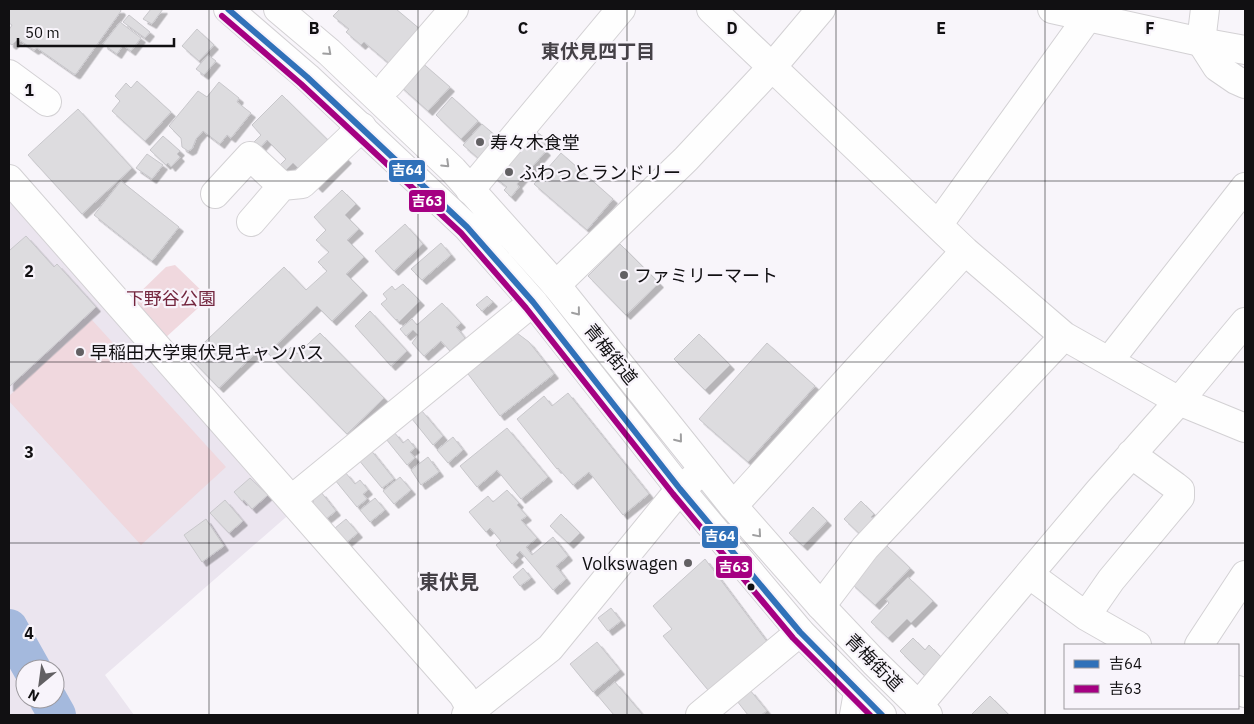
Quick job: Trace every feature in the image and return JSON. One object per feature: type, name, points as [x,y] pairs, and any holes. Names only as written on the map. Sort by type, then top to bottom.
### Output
[{"type":"street","name":"青梅街道","points":[[228,9],[362,127],[467,227],[533,302],[680,489],[800,632],[856,704],[882,715]]},
{"type":"street","name":"青梅街道","points":[[278,9],[329,52],[453,170],[556,285],[733,506],[820,606],[923,711]]},
{"type":"street","points":[[389,84],[454,9]]},
{"type":"street","points":[[470,190],[621,9]]},
{"type":"street","points":[[711,9],[964,251],[1064,336],[1179,401],[1245,428]]},
{"type":"street","points":[[556,285],[686,159],[772,67],[821,9]]},
{"type":"street","points":[[1052,9],[1245,50]]},
{"type":"street","points":[[1205,9],[1201,42],[1217,67],[1245,84]]},
{"type":"street","points":[[938,225],[1088,17]]},
{"type":"street","points":[[18,84],[47,102]]},
{"type":"street","points":[[251,222],[282,186],[302,184],[362,127]]},
{"type":"street","points":[[215,194],[250,156],[282,186]]},
{"type":"street","points":[[9,179],[463,695],[471,714],[550,648],[680,489],[704,470]]},
{"type":"street","points":[[1109,361],[1245,187]]},
{"type":"street","points":[[733,506],[964,251]]},
{"type":"street","points":[[292,499],[533,302]]},
{"type":"street","points":[[923,711],[1030,575],[1245,322]]},
{"type":"street","points":[[820,606],[865,548],[1064,336]]},
{"type":"street","points":[[1086,616],[1111,580],[1180,497],[1180,490],[1176,486],[1131,454]]},
{"type":"street","points":[[1030,575],[1086,616],[1135,644]]},
{"type":"street","points":[[1200,644],[1245,575]]},
{"type":"street","points":[[700,715],[800,632]]},
{"type":"shaded area","name":"早稲田大学東伏見キャンパス","points":[[9,193],[293,511],[105,675],[134,715],[9,715]]},
{"type":"green space","name":"下野谷公園","points":[[175,265],[209,298],[164,339],[130,302],[166,267]]},
{"type":"green space","points":[[92,320],[226,467],[141,545],[9,401],[9,396]]},
{"type":"building","points":[[9,9],[120,9],[121,11],[76,74],[74,74],[37,48],[34,50],[18,39],[12,45],[9,43],[9,30],[12,25],[9,23]]},
{"type":"building","points":[[151,9],[163,9],[152,24],[143,19]]},
{"type":"building","points":[[340,9],[396,9],[421,30],[391,65],[364,42],[361,45],[346,32],[349,29],[333,16]]},
{"type":"building","points":[[129,15],[150,32],[145,38],[123,22]]},
{"type":"building","points":[[120,22],[141,38],[131,51],[123,45],[117,54],[103,44]]},
{"type":"building","points":[[197,29],[214,45],[199,61],[182,46]]},
{"type":"building","points":[[208,55],[216,61],[204,75],[196,69]]},
{"type":"building","points":[[420,61],[450,87],[428,111],[398,84]]},
{"type":"building","points":[[137,81],[171,112],[145,141],[112,111],[120,101],[115,96],[126,83],[131,88]]},
{"type":"building","points":[[219,82],[239,98],[237,102],[251,113],[231,138],[227,135],[220,144],[203,131],[196,139],[192,149],[188,151],[182,147],[181,138],[169,126],[198,91],[207,97]]},
{"type":"building","points":[[282,95],[347,159],[318,188],[293,163],[285,171],[280,165],[286,159],[267,140],[259,149],[253,143],[261,135],[252,125]]},
{"type":"building","points":[[452,97],[478,121],[461,139],[436,115]]},
{"type":"building","points":[[78,109],[132,168],[82,214],[28,155]]},
{"type":"building","points":[[482,124],[497,137],[478,158],[463,145]]},
{"type":"building","points":[[531,128],[548,140],[542,147],[546,151],[517,184],[519,187],[511,197],[504,190],[507,187],[492,175]]},
{"type":"building","points":[[163,136],[180,151],[177,154],[180,157],[171,167],[168,163],[166,165],[150,150]]},
{"type":"building","points":[[561,153],[613,199],[587,230],[534,184]]},
{"type":"building","points":[[147,154],[163,165],[152,179],[136,168]]},
{"type":"building","points":[[121,181],[179,227],[152,261],[94,215]]},
{"type":"building","points":[[342,190],[356,204],[345,215],[359,229],[347,240],[364,257],[346,274],[363,291],[332,321],[317,306],[276,345],[285,353],[291,347],[297,354],[320,333],[384,398],[347,434],[262,347],[219,388],[189,357],[284,267],[306,290],[327,271],[318,262],[329,252],[316,240],[326,230],[314,217]]},
{"type":"building","points":[[405,224],[423,244],[394,271],[375,251]]},
{"type":"building","points":[[26,236],[54,267],[57,264],[96,307],[9,387],[9,248],[10,250]]},
{"type":"building","points":[[441,243],[451,255],[422,280],[411,269]]},
{"type":"building","points":[[620,244],[659,283],[626,315],[588,276]]},
{"type":"building","points":[[403,284],[420,301],[399,322],[381,304],[387,299],[383,294],[392,286],[395,290]]},
{"type":"building","points":[[487,296],[493,302],[482,311],[476,305]]},
{"type":"building","points":[[442,303],[461,323],[456,327],[465,338],[450,351],[441,341],[424,356],[412,343],[418,335],[413,330],[406,336],[400,329],[412,319],[417,325]]},
{"type":"building","points":[[370,311],[407,351],[391,366],[355,326]]},
{"type":"building","points":[[517,333],[529,342],[554,374],[500,416],[465,370],[501,342]]},
{"type":"building","points":[[699,334],[730,365],[705,390],[674,359]]},
{"type":"building","points":[[767,343],[815,386],[748,462],[699,419]]},
{"type":"building","points":[[568,393],[649,494],[623,515],[589,472],[573,485],[557,469],[517,419],[544,396],[552,406]]},
{"type":"building","points":[[422,411],[443,436],[433,445],[412,419]]},
{"type":"building","points":[[507,428],[548,477],[521,499],[497,470],[477,487],[460,466]]},
{"type":"building","points":[[394,432],[403,443],[408,439],[415,448],[410,452],[415,458],[407,465],[386,439]]},
{"type":"building","points":[[453,437],[463,450],[448,463],[437,450]]},
{"type":"building","points":[[370,449],[394,479],[382,488],[358,459]]},
{"type":"building","points":[[428,457],[439,472],[421,485],[411,470]]},
{"type":"building","points":[[345,472],[355,484],[360,480],[368,490],[363,494],[367,499],[357,507],[335,480]]},
{"type":"building","points":[[400,477],[411,490],[394,504],[383,491]]},
{"type":"building","points":[[250,478],[268,495],[252,509],[234,492]]},
{"type":"building","points":[[507,490],[519,503],[517,505],[527,516],[521,520],[537,538],[526,547],[532,555],[553,537],[568,556],[556,566],[566,579],[553,590],[520,551],[516,555],[519,558],[512,564],[496,545],[501,541],[490,528],[486,532],[469,512],[488,496],[493,502]]},
{"type":"building","points":[[321,492],[336,511],[326,519],[313,503],[314,498]]},
{"type":"building","points":[[375,498],[385,510],[370,522],[360,510]]},
{"type":"building","points":[[225,500],[243,521],[229,533],[210,513]]},
{"type":"building","points":[[861,501],[874,514],[871,517],[881,526],[867,541],[844,519]]},
{"type":"building","points":[[813,507],[827,521],[803,546],[789,533]]},
{"type":"building","points":[[561,514],[580,533],[569,544],[550,526]]},
{"type":"building","points":[[206,519],[224,546],[202,562],[184,535]]},
{"type":"building","points":[[346,519],[358,533],[347,542],[335,528]]},
{"type":"building","points":[[886,545],[910,568],[875,605],[851,583]]},
{"type":"building","points":[[705,559],[768,643],[708,690],[663,636],[672,629],[653,606]]},
{"type":"building","points":[[523,568],[531,578],[520,586],[513,577]]},
{"type":"building","points":[[908,577],[933,601],[911,623],[907,619],[888,638],[871,622],[889,603],[886,599]]},
{"type":"building","points":[[611,608],[621,621],[608,631],[598,618]]},
{"type":"building","points":[[913,638],[925,650],[929,645],[949,665],[931,682],[900,651]]},
{"type":"building","points":[[597,642],[620,670],[593,692],[570,664]]},
{"type":"building","points":[[615,682],[643,715],[614,715],[598,696]]},
{"type":"building","points":[[750,690],[767,711],[761,715],[748,715],[737,701]]},
{"type":"building","points":[[990,696],[1009,715],[971,715]]},
{"type":"waterway","points":[[9,628],[26,659]]},
{"type":"waterway","points":[[54,709],[57,715]]},
{"type":"transit line","name":"吉64","points":[[228,9],[307,77],[467,227],[533,302],[680,489],[800,632],[882,715]]},
{"type":"transit line","name":"吉63","points":[[222,16],[301,84],[461,233],[526,308],[673,494],[793,638],[870,715]]},
{"type":"place","name":"寿々木食堂","points":[[480,142]]},
{"type":"place","name":"ふわっとランドリー","points":[[509,172]]},
{"type":"place","name":"ファミリーマート","points":[[624,275]]},
{"type":"place","name":"早稲田大学東伏見キャンパス","points":[[80,352]]},
{"type":"place","name":"Volkswagen","points":[[688,563]]},
{"type":"district","name":"東伏見四丁目","points":[[598,51]]},
{"type":"district","name":"東伏見","points":[[449,581]]}]
